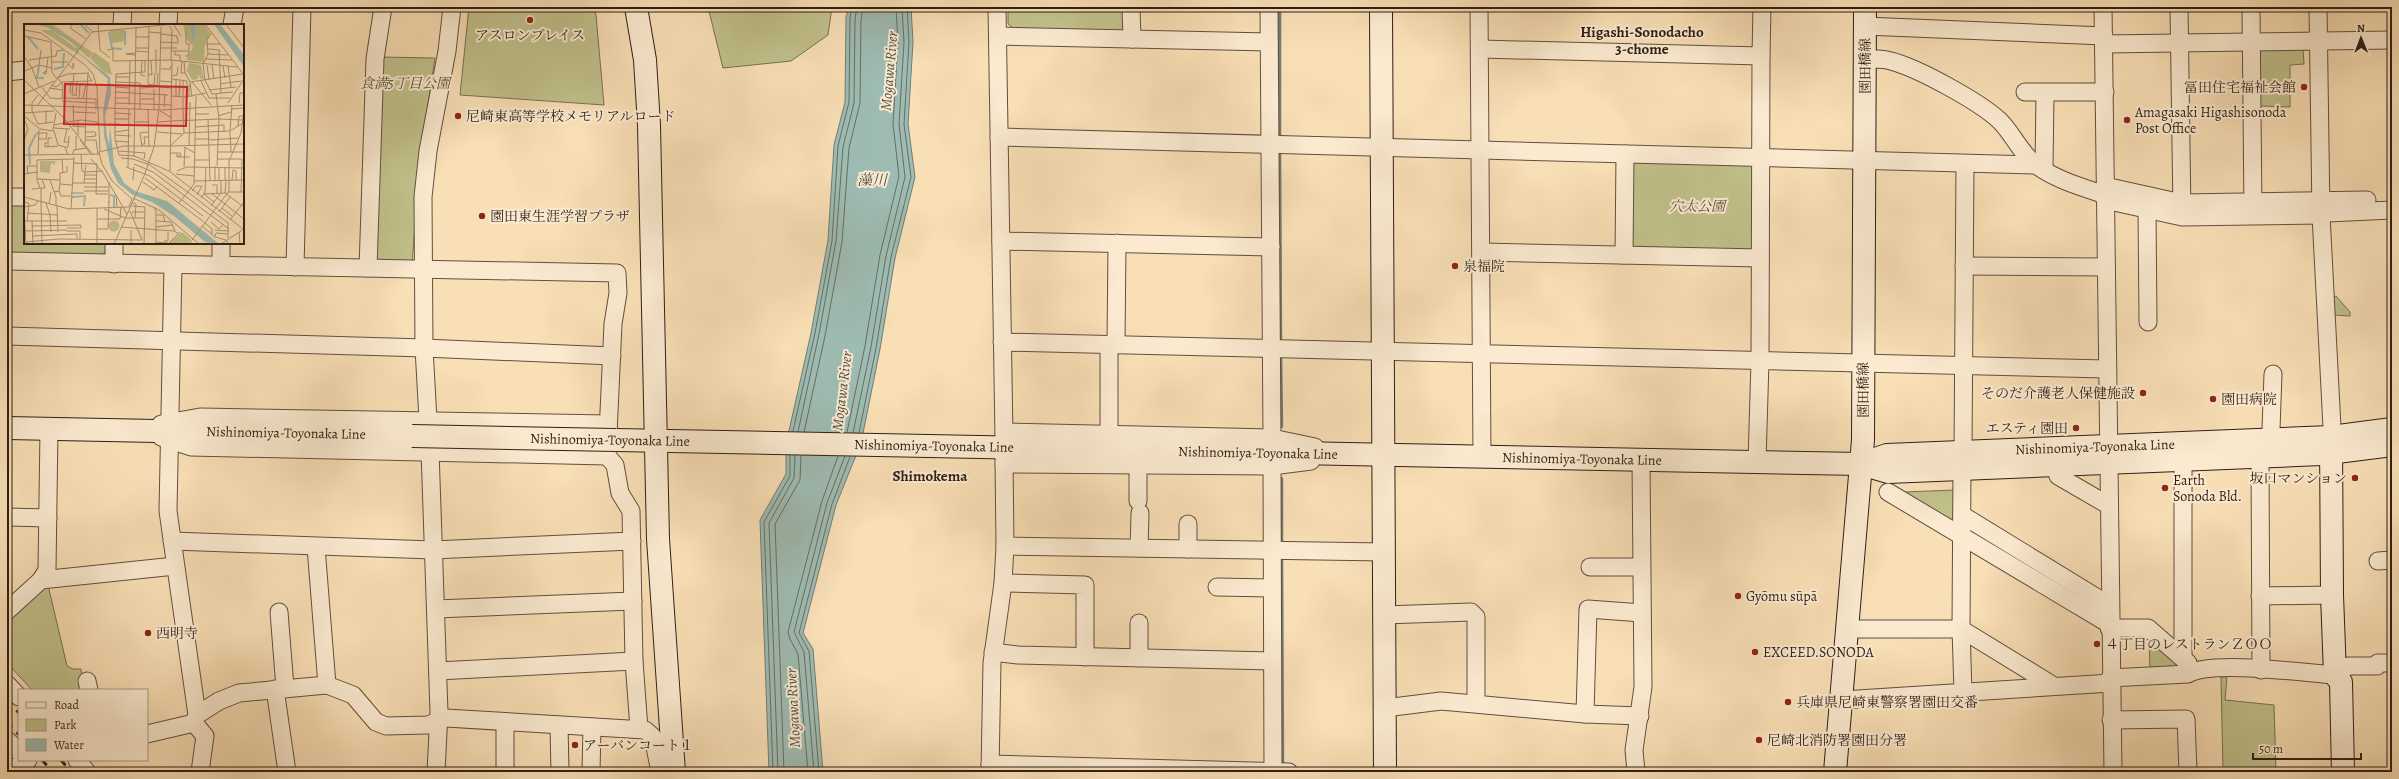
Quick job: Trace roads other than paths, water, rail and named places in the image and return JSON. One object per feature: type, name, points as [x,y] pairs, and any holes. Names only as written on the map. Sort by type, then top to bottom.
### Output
[{"type":"main road","points":[[636,7],[645,60],[649,124],[664,441],[658,539],[674,772]]},
{"type":"main road","points":[[1381,7],[1385,772]]},
{"type":"main road","name":"園田橋線","points":[[1835,772],[1861,464],[1865,159],[1865,16]]},
{"type":"main road","name":"Nishinomiya-Toyonaka Line","points":[[7,428],[1007,448],[1106,442],[1355,455],[1861,464],[1888,455],[1962,461],[2055,465],[2108,456],[2184,460],[2260,457],[2330,445],[2392,429]]},
{"type":"main road","points":[[2330,445],[2332,595],[2335,675],[2341,682],[2343,772]]},
{"type":"main road","name":"Nishinomiya-Toyonaka Line","points":[[1962,461],[2108,456],[2330,445],[2392,445]]},
{"type":"street","points":[[122,24],[123,7]]},
{"type":"street","points":[[168,24],[169,7]]},
{"type":"street","points":[[232,24],[234,7]]},
{"type":"street","points":[[295,267],[302,7]]},
{"type":"street","points":[[368,268],[375,58],[384,7]]},
{"type":"street","points":[[428,420],[424,348],[422,197],[428,151],[447,51],[452,7]]},
{"type":"street","points":[[997,7],[1002,342],[1007,448],[1005,546],[1003,583],[993,652],[990,768],[1288,772]]},
{"type":"street","points":[[1131,7],[1132,39]]},
{"type":"street","points":[[1269,7],[1276,145],[1271,247],[1278,349],[1272,438]]},
{"type":"street","points":[[1479,7],[1482,252],[1482,457]]},
{"type":"street","points":[[1757,462],[1760,361],[1762,7]]},
{"type":"street","points":[[2103,7],[2109,626],[2113,772]]},
{"type":"street","points":[[2179,7],[2182,210]]},
{"type":"street","points":[[2251,7],[2253,210]]},
{"type":"street","points":[[2318,7],[2321,208],[2332,427],[2330,445]]},
{"type":"street","points":[[1865,16],[2104,40],[2180,44],[2392,40]]},
{"type":"street","points":[[998,36],[1270,42]]},
{"type":"street","points":[[1480,49],[1761,56]]},
{"type":"street","points":[[1864,60],[1878,58],[1902,64],[1930,77],[1986,110],[2009,130],[2040,168]]},
{"type":"street","points":[[7,72],[24,70]]},
{"type":"street","points":[[2025,92],[2105,92]]},
{"type":"street","points":[[2040,168],[2045,92]]},
{"type":"street","points":[[999,137],[1865,159],[1878,162],[1965,164],[2040,168],[2147,210],[2253,210],[2321,208],[2392,199]]},
{"type":"street","points":[[1624,255],[1625,154]]},
{"type":"street","points":[[1963,692],[1961,629],[1965,164]]},
{"type":"street","points":[[2105,194],[2182,210]]},
{"type":"street","points":[[7,197],[24,197]]},
{"type":"street","points":[[2321,208],[2327,213],[2392,210]]},
{"type":"street","points":[[2147,210],[2148,322]]},
{"type":"street","points":[[1001,241],[1271,247]]},
{"type":"street","points":[[1117,243],[1106,442],[1272,438],[1355,455]]},
{"type":"street","points":[[114,244],[114,264]]},
{"type":"street","points":[[221,244],[221,266]]},
{"type":"street","points":[[1482,252],[1760,258]]},
{"type":"street","points":[[7,261],[617,273],[618,292],[613,324],[610,440],[620,493],[631,511],[634,661],[639,729]]},
{"type":"street","points":[[173,265],[173,342],[168,511],[196,719],[205,736],[200,772]]},
{"type":"street","points":[[1964,266],[2106,268]]},
{"type":"street","points":[[7,336],[173,342],[424,348],[612,356]]},
{"type":"street","points":[[1002,342],[2106,369]]},
{"type":"street","points":[[2271,429],[2273,374]]},
{"type":"street","points":[[170,431],[200,416],[428,420],[610,440]]},
{"type":"street","points":[[7,611],[41,580],[47,570],[49,429]]},
{"type":"street","points":[[170,431],[191,447],[430,451],[610,440]]},
{"type":"street","points":[[1007,448],[1138,465],[1272,466],[1355,455]]},
{"type":"street","points":[[430,451],[438,671],[436,772]]},
{"type":"street","points":[[2260,457],[2261,670]]},
{"type":"street","points":[[1636,772],[1634,750],[1640,716],[1643,686],[1641,460]]},
{"type":"street","points":[[2183,658],[2184,460]]},
{"type":"street","points":[[1138,465],[1139,548]]},
{"type":"street","points":[[2055,465],[2058,476],[2108,505]]},
{"type":"street","points":[[1272,466],[1278,550],[1272,588],[1272,772]]},
{"type":"street","points":[[1888,492],[2030,576],[2109,626],[2148,628],[2196,670]]},
{"type":"street","points":[[1962,515],[2109,605]]},
{"type":"street","points":[[7,517],[48,518]]},
{"type":"street","points":[[1188,524],[1188,549]]},
{"type":"street","points":[[172,541],[223,541],[316,547],[433,550],[632,541]]},
{"type":"street","points":[[1005,546],[1384,552]]},
{"type":"street","points":[[316,547],[327,685]]},
{"type":"street","points":[[2030,576],[2038,562]]},
{"type":"street","points":[[41,580],[175,566]]},
{"type":"street","points":[[1590,567],[1642,567]]},
{"type":"street","points":[[1003,583],[1085,585],[1085,656]]},
{"type":"street","points":[[1217,587],[1272,588]]},
{"type":"street","points":[[2260,596],[2332,595]]},
{"type":"street","points":[[436,609],[633,601]]},
{"type":"street","points":[[1585,714],[1588,609],[1642,613]]},
{"type":"street","points":[[278,612],[280,689],[287,772]]},
{"type":"street","points":[[1384,615],[1471,612],[1476,617],[1476,703]]},
{"type":"street","points":[[1139,623],[1139,658]]},
{"type":"street","points":[[1848,629],[1961,629],[2054,686]]},
{"type":"street","points":[[993,652],[1139,658],[1272,661]]},
{"type":"street","points":[[438,671],[634,661]]},
{"type":"street","points":[[1842,700],[2054,686],[2188,674],[2196,670],[2220,668],[2335,675],[2348,666],[2377,666],[2378,663],[2392,663]]},
{"type":"street","points":[[7,684],[18,696]]},
{"type":"street","points":[[148,734],[196,719],[219,701],[239,693],[327,685],[353,695],[376,722],[386,726],[428,725],[446,718],[645,730],[653,737],[660,772]]},
{"type":"street","points":[[1385,708],[1441,701],[1585,714],[1640,716]]},
{"type":"street","points":[[2111,720],[2186,719],[2188,772]]},
{"type":"street","points":[[504,772],[505,722]]},
{"type":"street","points":[[559,725],[560,772]]},
{"type":"street","points":[[591,772],[592,727]]},
{"type":"street","points":[[7,740],[18,751]]},
{"type":"street","points":[[7,772],[25,761]]},
{"type":"street","points":[[28,761],[37,772]]},
{"type":"street","points":[[78,761],[87,772]]},
{"type":"water","name":"藻川","points":[[849,7],[911,7],[913,42],[908,124],[915,177],[895,258],[880,349],[861,443],[836,505],[803,633],[813,649],[823,772],[769,772],[760,520],[786,474],[786,444],[811,333],[828,240],[834,145],[845,102],[846,17]]},
{"type":"waterway","points":[[1279,7],[1279,141]]},
{"type":"waterway","points":[[1279,148],[1280,345]]},
{"type":"waterway","points":[[1280,352],[1281,426]]},
{"type":"waterway","points":[[1281,479],[1281,546]]},
{"type":"waterway","points":[[1281,554],[1282,768]]},
{"type":"railway","points":[[7,700],[18,712]]},
{"type":"railway","points":[[7,722],[18,734]]},
{"type":"railway","points":[[43,761],[53,772]]},
{"type":"railway","points":[[62,761],[71,772]]},
{"type":"place","name":"アスロンプレイス","points":[[530,20]]},
{"type":"place","name":"冨田住宅福祉会館","points":[[2304,87]]},
{"type":"place","name":"尼崎東高等学校メモリアルロード","points":[[458,116]]},
{"type":"place","name":"Amagasaki Higashisonoda Post Office","points":[[2127,120]]},
{"type":"place","name":"園田東生涯学習プラザ","points":[[482,216]]},
{"type":"place","name":"泉福院","points":[[1455,266]]},
{"type":"place","name":"そのだ介護老人保健施設","points":[[2143,393]]},
{"type":"place","name":"園田病院","points":[[2213,399]]},
{"type":"place","name":"エスティ園田","points":[[2076,428]]},
{"type":"place","name":"坂口マンション","points":[[2355,478]]},
{"type":"place","name":"Earth Sonoda Bld.","points":[[2165,488]]},
{"type":"place","name":"Gyōmu sūpā","points":[[1738,596]]},
{"type":"place","name":"西明寺","points":[[148,633]]},
{"type":"place","name":"４丁目のレストランＺＯＯ","points":[[2097,644]]},
{"type":"place","name":"EXCEED.SONODA","points":[[1755,652]]},
{"type":"place","name":"兵庫県尼崎東警察署園田交番","points":[[1788,702]]},
{"type":"place","name":"尼崎北消防署園田分署","points":[[1759,740]]},
{"type":"place","name":"アーバンコート１","points":[[575,745]]},
{"type":"district","name":"Higashi-Sonodacho 3-chome","points":[[1642,40]]},
{"type":"district","name":"Shimokema","points":[[930,476]]},
{"type":"water label","name":"Mogawa River","points":[[889,71]]},
{"type":"water label","name":"Mogawa River","points":[[842,391]]},
{"type":"water label","name":"Mogawa River","points":[[793,708]]},
{"type":"park label","name":"食満5丁目公園","points":[[405,83]]},
{"type":"park label","name":"穴太公園","points":[[1697,206]]}]
